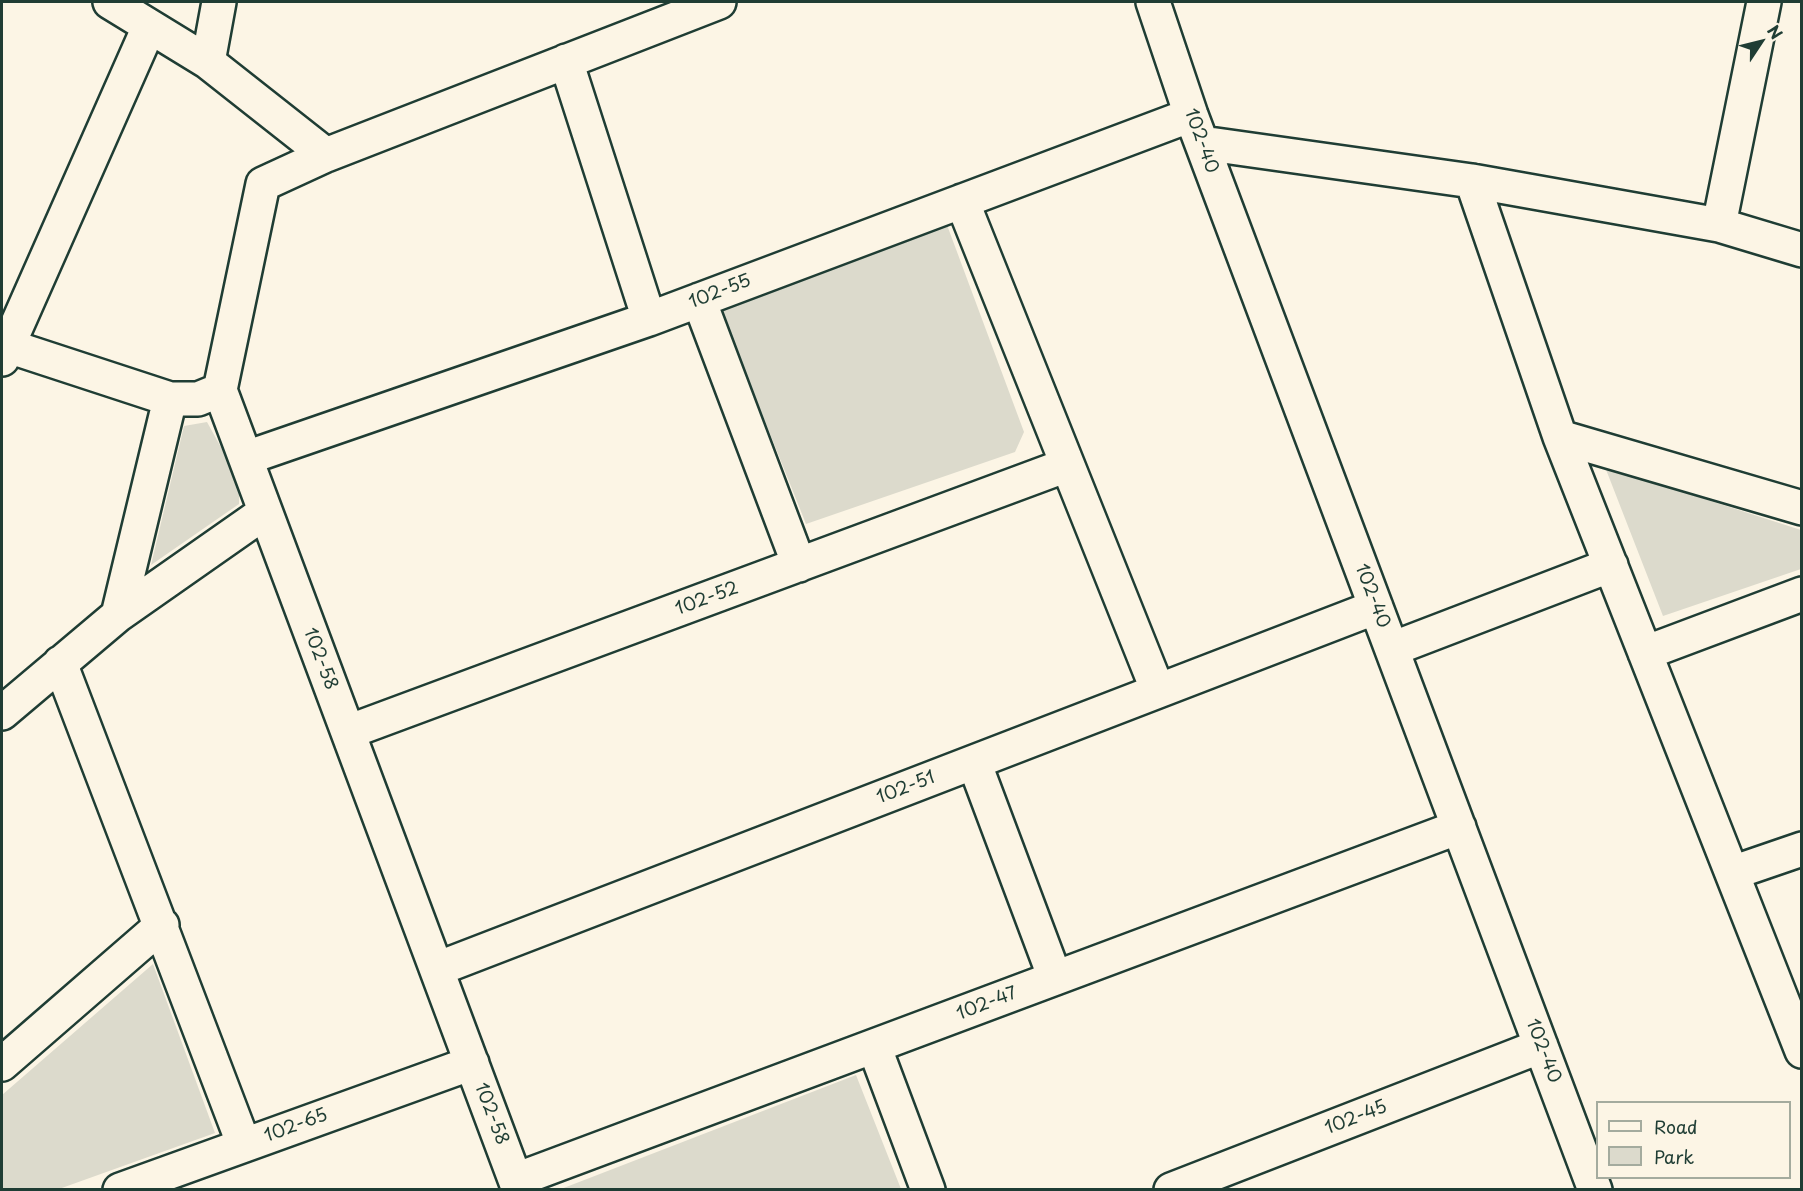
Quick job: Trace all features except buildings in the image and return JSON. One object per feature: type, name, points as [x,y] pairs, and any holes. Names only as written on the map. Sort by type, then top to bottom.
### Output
[{"type":"street","points":[[110,2],[208,62],[326,155]]},
{"type":"street","points":[[208,62],[219,2]]},
{"type":"street","points":[[149,27],[3,349],[170,399],[198,399],[220,390],[263,184],[326,155],[566,61],[662,11],[719,2]]},
{"type":"street","name":"102-40","points":[[1153,2],[1196,129],[1595,1190]]},
{"type":"street","points":[[1719,225],[1764,2]]},
{"type":"street","points":[[566,61],[649,319]]},
{"type":"street","points":[[1196,129],[1719,225],[1802,250]]},
{"type":"street","name":"102-55","points":[[246,458],[649,319],[962,201],[1196,129]]},
{"type":"street","points":[[1472,180],[1560,437],[1802,1051]]},
{"type":"street","points":[[962,201],[1158,691]]},
{"type":"street","points":[[699,300],[799,565]]},
{"type":"street","name":"102-58","points":[[220,390],[517,1185]]},
{"type":"street","points":[[118,615],[170,399]]},
{"type":"street","points":[[1560,437],[1802,508]]},
{"type":"street","name":"102-52","points":[[348,732],[1067,465]]},
{"type":"street","points":[[9,697],[60,663],[118,615],[265,512]]},
{"type":"street","points":[[1392,649],[1611,565]]},
{"type":"street","points":[[1645,654],[1802,594]]},
{"type":"street","name":"102-51","points":[[437,969],[1376,607]]},
{"type":"street","points":[[60,663],[162,925],[244,1145]]},
{"type":"street","points":[[974,762],[1055,978]]},
{"type":"street","name":"102-47","points":[[517,1185],[874,1046],[1459,827]]},
{"type":"street","points":[[1732,873],[1802,849]]},
{"type":"street","points":[[2,1064],[162,925]]},
{"type":"street","points":[[874,1046],[928,1190]]},
{"type":"street","name":"102-45","points":[[1171,1190],[1541,1046]]},
{"type":"street","name":"102-65","points":[[120,1190],[472,1063]]},
{"type":"green space","points":[[947,225],[1024,432],[1015,452],[806,524],[721,311]]},
{"type":"green space","points":[[207,422],[239,480],[239,504],[151,565],[184,426]]},
{"type":"green space","points":[[1605,467],[1801,530],[1801,569],[1663,616]]},
{"type":"green space","points":[[153,964],[215,1133],[59,1189],[2,1189],[2,1095]]},
{"type":"green space","points":[[856,1075],[901,1189],[561,1189]]}]
